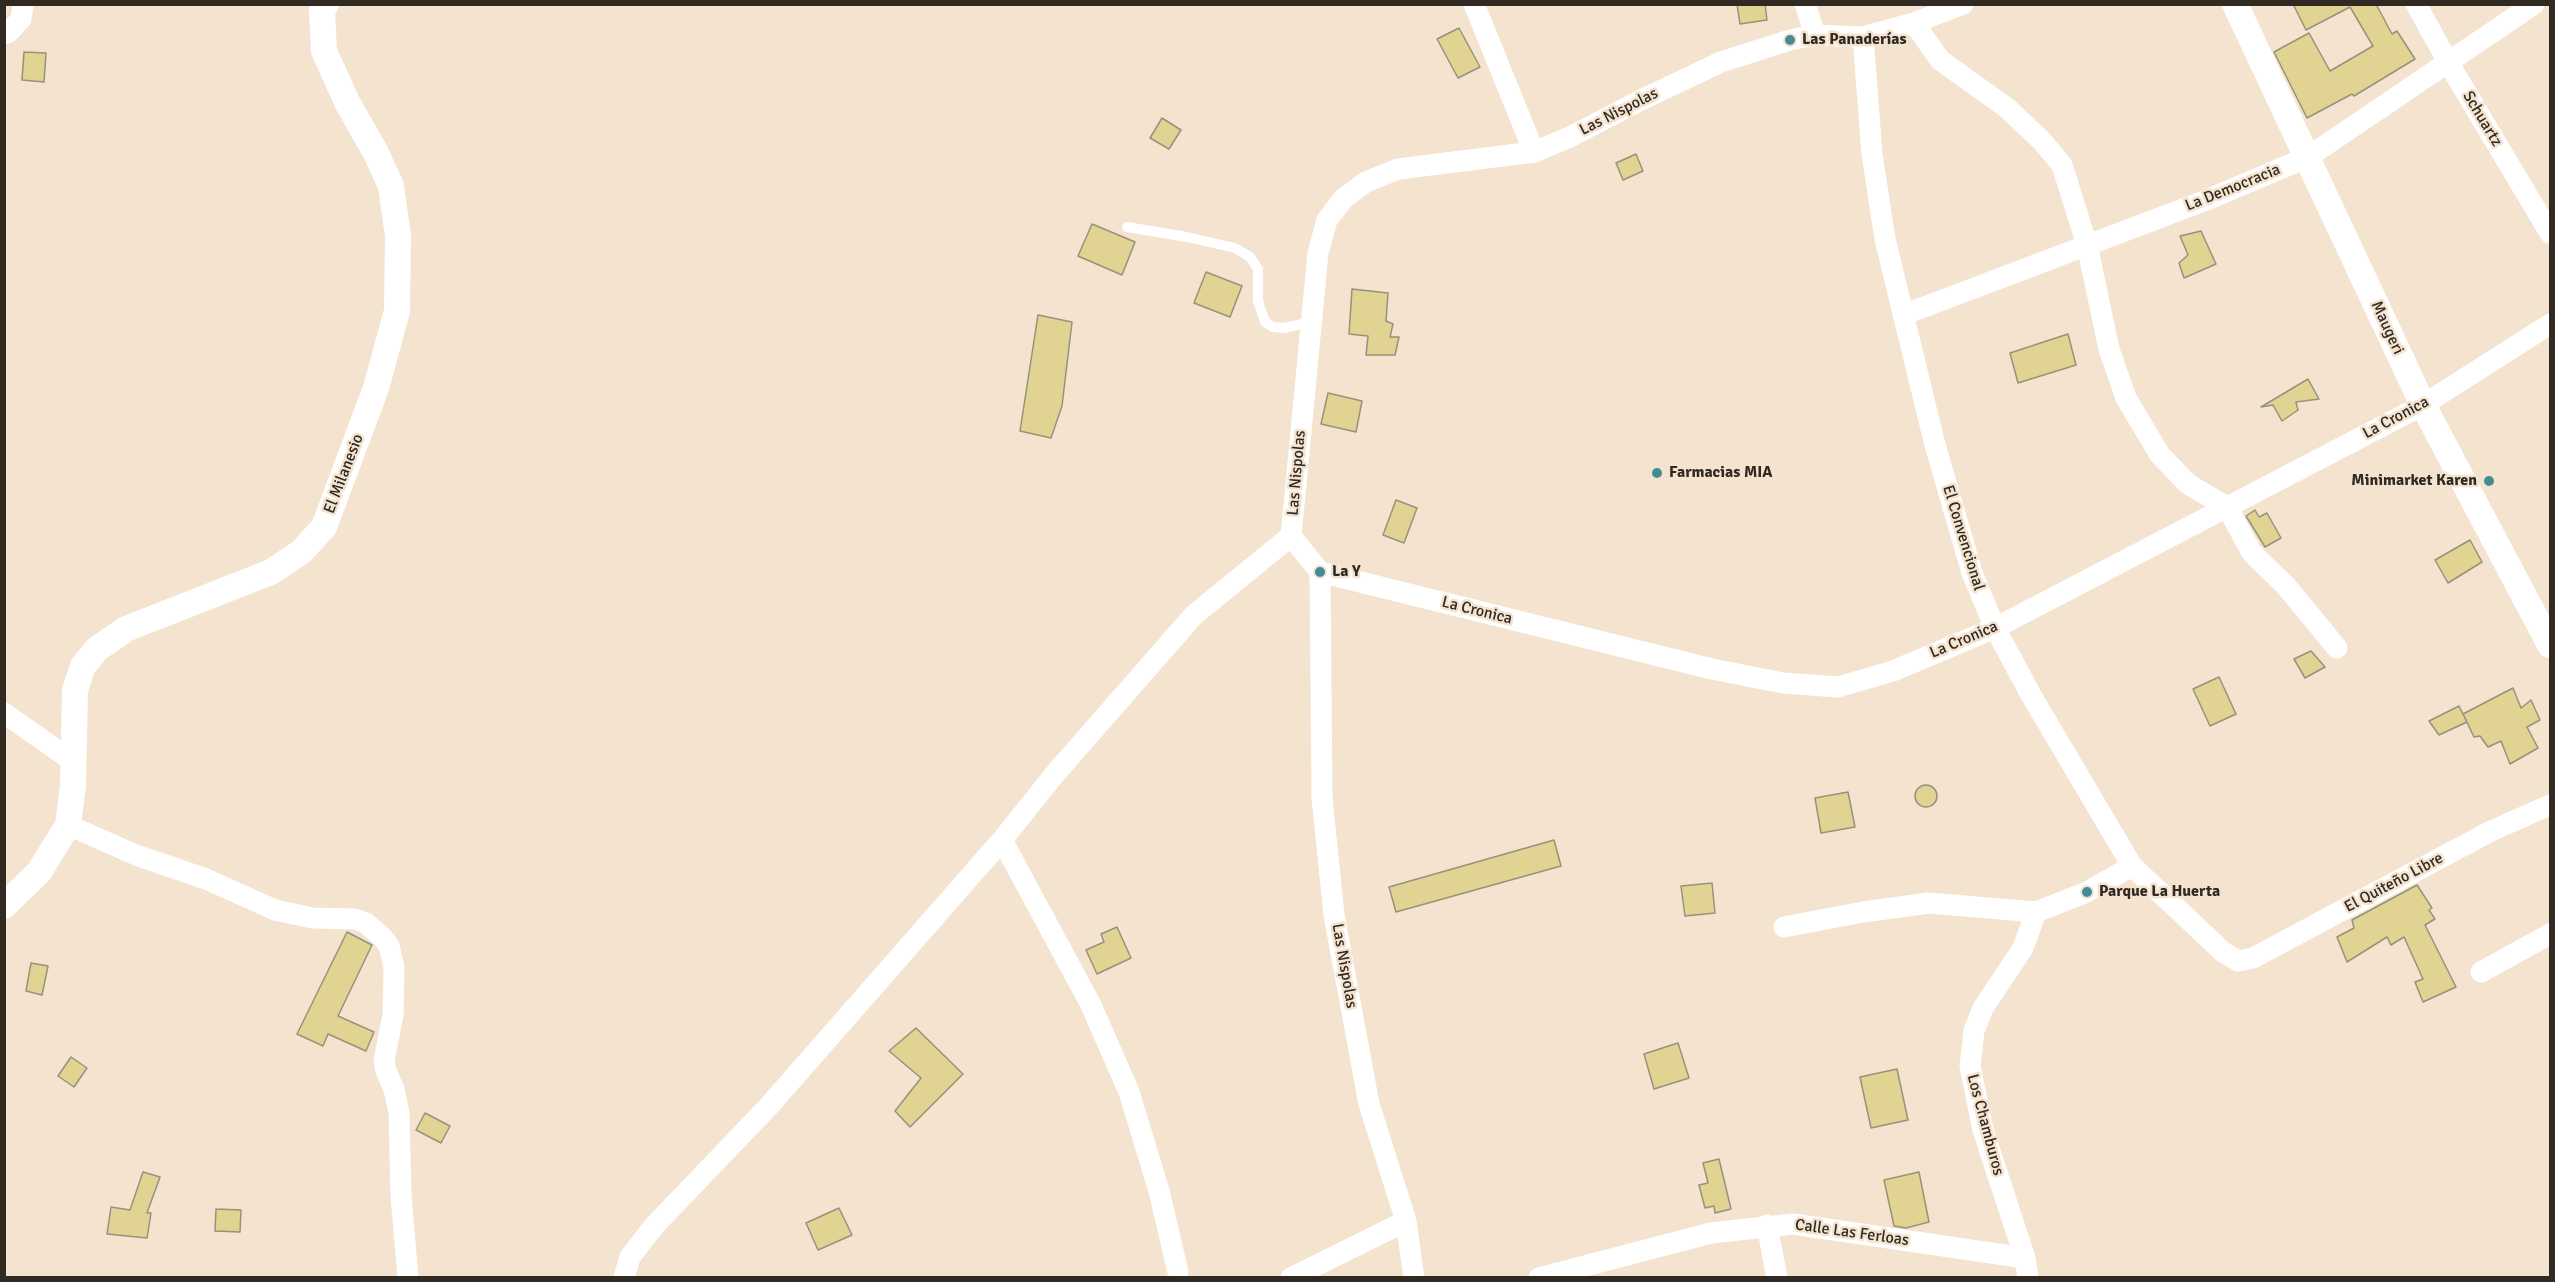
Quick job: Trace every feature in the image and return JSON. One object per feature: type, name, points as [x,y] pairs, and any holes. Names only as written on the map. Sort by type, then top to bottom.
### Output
[{"type":"street","points":[[4,34],[9,32],[21,19],[23,4]]},
{"type":"street","name":"El Milanesio","points":[[4,906],[39,872],[68,825],[74,762],[75,690],[83,666],[97,649],[126,629],[271,572],[302,552],[324,526],[376,388],[397,310],[398,236],[391,186],[376,153],[347,102],[324,51],[322,11],[326,4]]},
{"type":"street","points":[[1474,4],[1534,152]]},
{"type":"street","points":[[1805,4],[1815,35]]},
{"type":"street","name":"Las Nispolas","points":[[1414,1278],[1406,1221],[1369,1104],[1334,915],[1322,798],[1320,572],[1292,536],[1318,253],[1327,220],[1344,198],[1366,182],[1398,169],[1534,152],[1570,137],[1721,62],[1790,40],[1815,35],[1863,37],[1914,23],[1964,4]]},
{"type":"street","name":"Maugeri","points":[[2235,4],[2423,405],[2550,645]]},
{"type":"street","name":"Schuartz","points":[[2416,4],[2448,64],[2550,233]]},
{"type":"street","name":"La Democracia","points":[[1903,315],[2204,201],[2308,157],[2534,4]]},
{"type":"street","points":[[1914,23],[1940,60],[2007,108],[2042,141],[2062,165],[2087,245],[2109,349],[2126,398],[2160,454],[2188,484],[2227,507],[2252,553],[2286,586],[2337,648]]},
{"type":"street","name":"El Convencional","points":[[1863,37],[1872,154],[1885,239],[1934,441],[1972,573],[1995,628],[2031,695],[2132,866],[2223,952],[2238,961]]},
{"type":"street","name":"La Cronica","points":[[1320,572],[1712,669],[1783,684],[1838,687],[1893,671],[1995,628],[2423,405],[2550,324]]},
{"type":"street","points":[[624,1278],[630,1257],[654,1226],[768,1107],[1002,840],[1054,775],[1194,615],[1292,536]]},
{"type":"street","points":[[4,713],[74,762]]},
{"type":"street","name":"El Quiteño Libre","points":[[2238,961],[2253,958],[2491,831],[2550,806]]},
{"type":"street","points":[[68,825],[136,855],[206,879],[275,910],[312,918],[355,919],[366,923],[382,937],[392,956],[394,967],[393,1015],[384,1061],[399,1113],[401,1196],[408,1278]]},
{"type":"street","points":[[1002,840],[1091,1005],[1129,1092],[1159,1191],[1178,1272]]},
{"type":"street","points":[[1784,927],[1863,912],[1929,903],[2036,912],[2087,892],[2132,866]]},
{"type":"street","name":"Los Chamburos","points":[[2027,1268],[1983,1130],[1970,1066],[1974,1031],[1983,1008],[2023,948],[2036,912]]},
{"type":"street","points":[[2481,972],[2550,934]]},
{"type":"street","points":[[1291,1278],[1406,1221]]},
{"type":"street","name":"Calle Las Ferloas","points":[[1539,1278],[1711,1233],[1767,1225],[1793,1224],[2027,1268]]},
{"type":"street","points":[[1767,1225],[1777,1278]]},
{"type":"lane","points":[[1127,227],[1235,248],[1250,257],[1258,269],[1258,301],[1265,322],[1273,327],[1284,328],[1311,322]]},
{"type":"building","points":[[1737,4],[1765,4],[1767,20],[1740,24]]},
{"type":"building","points":[[2293,4],[2376,4],[2392,34],[2397,31],[2415,59],[2354,96],[2352,94],[2307,118],[2274,52],[2309,33],[2330,71],[2373,46],[2350,7],[2306,30]]},
{"type":"building","points":[[1459,28],[1480,67],[1458,78],[1437,39]]},
{"type":"building","points":[[24,52],[46,53],[44,82],[22,80]]},
{"type":"building","points":[[1162,118],[1181,130],[1169,149],[1150,138]]},
{"type":"building","points":[[1636,154],[1643,171],[1623,180],[1616,163]]},
{"type":"building","points":[[1092,224],[1135,242],[1122,275],[1078,256]]},
{"type":"building","points":[[2201,231],[2216,264],[2184,278],[2179,263],[2188,255],[2180,236]]},
{"type":"building","points":[[1206,272],[1242,286],[1230,317],[1194,303]]},
{"type":"building","points":[[1352,289],[1388,293],[1386,321],[1393,324],[1390,337],[1399,337],[1395,355],[1366,355],[1368,336],[1349,334]]},
{"type":"building","points":[[1038,315],[1072,322],[1062,406],[1051,438],[1020,431]]},
{"type":"building","points":[[2068,334],[2076,365],[2018,383],[2010,353]]},
{"type":"building","points":[[2308,379],[2319,399],[2296,402],[2298,410],[2282,421],[2273,405],[2261,407]]},
{"type":"building","points":[[1328,393],[1362,401],[1356,432],[1321,424]]},
{"type":"building","points":[[1396,500],[1417,508],[1404,543],[1383,535]]},
{"type":"building","points":[[2255,510],[2259,517],[2267,513],[2281,538],[2265,547],[2246,516]]},
{"type":"building","points":[[2470,540],[2482,562],[2448,583],[2435,560]]},
{"type":"building","points":[[2311,651],[2325,667],[2305,678],[2294,659]]},
{"type":"building","points":[[2219,677],[2236,714],[2210,726],[2193,689]]},
{"type":"building","points":[[2513,688],[2521,708],[2531,700],[2540,720],[2527,727],[2538,748],[2510,764],[2501,741],[2488,747],[2480,736],[2474,737],[2463,714]]},
{"type":"building","points":[[2459,706],[2467,722],[2439,735],[2429,721]]},
{"type":"building","points":[[1926,785],[1934,788],[1937,796],[1934,804],[1926,807],[1918,804],[1915,796],[1918,788]]},
{"type":"building","points":[[1848,792],[1855,827],[1821,833],[1815,798]]},
{"type":"building","points":[[1554,840],[1561,866],[1396,912],[1389,887]]},
{"type":"building","points":[[1712,883],[1715,913],[1685,916],[1681,886]]},
{"type":"building","points":[[2417,885],[2432,908],[2429,910],[2435,919],[2425,925],[2456,987],[2423,1002],[2415,982],[2423,979],[2404,937],[2391,945],[2387,937],[2347,962],[2337,937],[2354,928],[2352,920]]},
{"type":"building","points":[[1117,927],[1131,958],[1097,974],[1086,950],[1104,942],[1101,934]]},
{"type":"building","points":[[347,932],[372,945],[338,1016],[374,1032],[366,1051],[328,1034],[323,1046],[297,1034]]},
{"type":"building","points":[[31,963],[48,966],[42,995],[26,991]]},
{"type":"building","points":[[916,1028],[963,1074],[910,1127],[895,1111],[921,1078],[889,1051]]},
{"type":"building","points":[[1678,1043],[1689,1078],[1654,1089],[1644,1054]]},
{"type":"building","points":[[71,1057],[87,1068],[74,1087],[58,1076]]},
{"type":"building","points":[[1897,1069],[1908,1120],[1871,1128],[1860,1077]]},
{"type":"building","points":[[425,1113],[450,1126],[441,1143],[416,1130]]},
{"type":"building","points":[[1719,1159],[1731,1209],[1715,1213],[1714,1206],[1705,1208],[1699,1185],[1708,1183],[1703,1163]]},
{"type":"building","points":[[143,1172],[160,1177],[147,1213],[151,1213],[147,1238],[107,1234],[111,1207],[130,1210]]},
{"type":"building","points":[[1919,1172],[1929,1222],[1906,1228],[1894,1226],[1884,1180]]},
{"type":"building","points":[[839,1208],[852,1235],[818,1250],[806,1223]]},
{"type":"building","points":[[216,1209],[241,1210],[240,1232],[215,1231]]},
{"type":"place","name":"Las Panaderías","points":[[1790,40]]},
{"type":"place","name":"Farmacias MIA","points":[[1657,473]]},
{"type":"place","name":"Minimarket Karen","points":[[2489,481]]},
{"type":"place","name":"La Y","points":[[1320,572]]},
{"type":"place","name":"Parque La Huerta","points":[[2087,892]]}]
